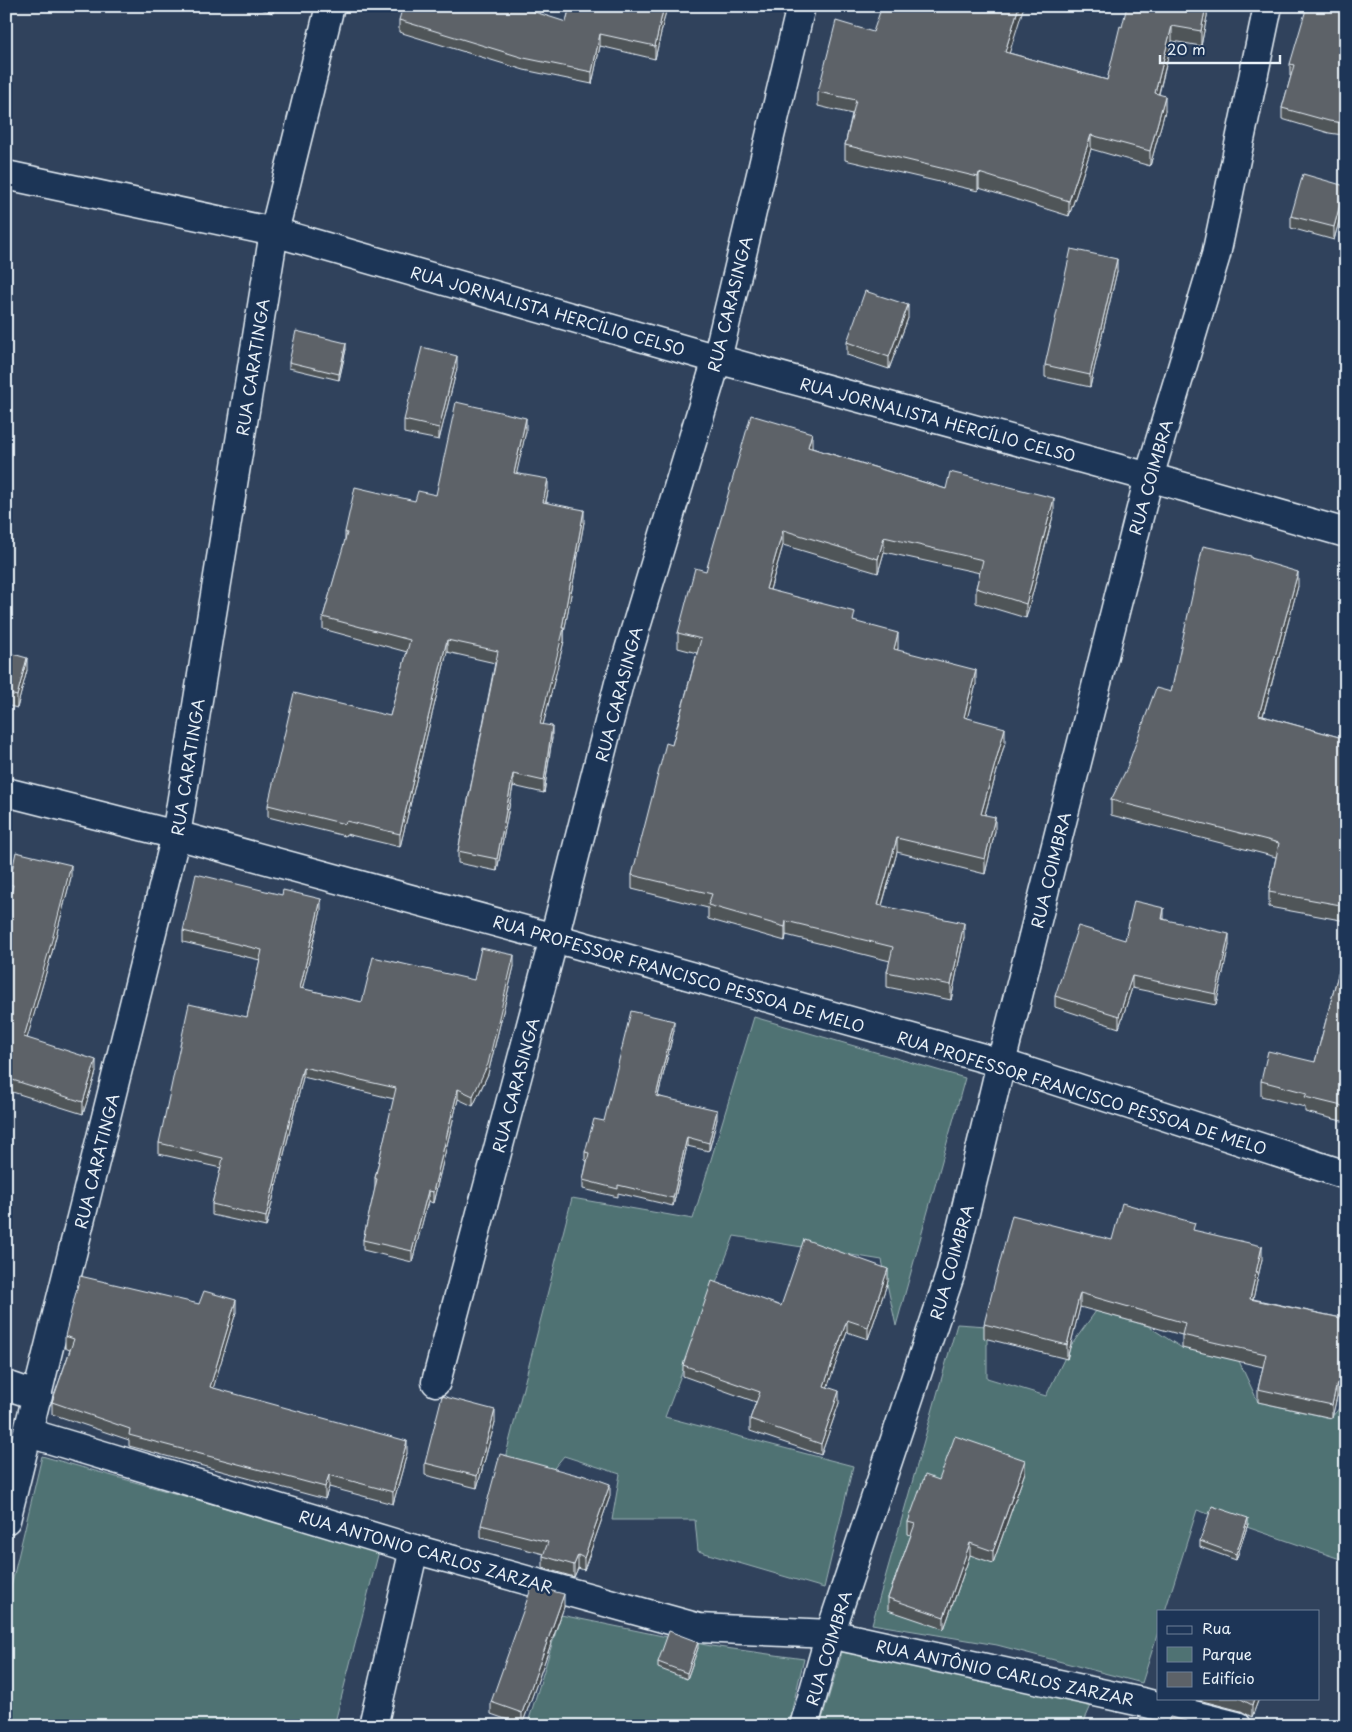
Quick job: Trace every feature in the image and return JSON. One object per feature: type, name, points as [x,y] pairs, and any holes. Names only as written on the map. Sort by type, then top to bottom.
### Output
[{"type":"street","name":"RUA CARATINGA","points":[[6,1520],[176,835],[274,232],[330,6]]},
{"type":"street","name":"RUA CARASINGA","points":[[436,1382],[554,938],[619,683],[717,358],[801,6]]},
{"type":"street","name":"RUA COIMBRA","points":[[804,1726],[830,1634],[950,1275],[1001,1063],[1149,477],[1216,255],[1268,6]]},
{"type":"street","name":"RUA JORNALISTA HERCÍLIO CELSO","points":[[6,175],[274,232],[717,358],[1346,533]]},
{"type":"street","name":"RUA PROFESSOR FRANCISCO PESSOA DE MELO","points":[[6,792],[176,835],[1001,1063],[1346,1175]]},
{"type":"street","points":[[6,1385],[38,1396]]},
{"type":"street","name":"RUA ANTONIO CARLOS ZARZAR","points":[[29,1432],[414,1550],[699,1628],[830,1634]]},
{"type":"street","points":[[373,1726],[414,1550]]},
{"type":"street","name":"RUA ANTÔNIO CARLOS ZARZAR","points":[[830,1634],[1146,1703],[1237,1726]]},
{"type":"green space","points":[[754,1017],[965,1078],[896,1326],[882,1260],[734,1236],[665,1417],[853,1466],[824,1588],[698,1551],[695,1520],[612,1520],[620,1474],[564,1456],[545,1479],[505,1458],[572,1198],[693,1219]]},
{"type":"green space","points":[[1096,1311],[1148,1326],[1182,1348],[1239,1361],[1258,1402],[1331,1418],[1346,1400],[1346,1561],[1197,1510],[1165,1610],[1157,1610],[1157,1635],[1142,1683],[997,1645],[872,1624],[957,1324],[987,1326],[987,1378],[1046,1396],[1070,1347]]},
{"type":"green space","points":[[42,1456],[379,1551],[334,1726],[6,1726],[6,1608]]},
{"type":"green space","points":[[561,1615],[711,1646],[804,1659],[788,1726],[527,1726]]},
{"type":"green space","points":[[842,1652],[1093,1701],[1082,1726],[820,1726]]},
{"type":"building","points":[[403,6],[516,6],[566,22],[570,6],[664,6],[655,46],[600,34],[592,72],[524,58],[399,20]]},
{"type":"building","points":[[882,6],[1019,6],[1005,52],[1107,80],[1120,26],[1122,27],[1127,6],[1206,6],[1201,31],[1172,26],[1155,93],[1165,96],[1150,151],[1091,135],[1069,201],[979,173],[978,177],[845,145],[856,100],[818,92],[836,21],[873,32]]},
{"type":"building","points":[[1307,6],[1346,6],[1346,115],[1343,123],[1282,108],[1294,65],[1290,64]]},
{"type":"building","points":[[1303,174],[1345,186],[1334,227],[1291,216]]},
{"type":"building","points":[[1071,249],[1117,259],[1090,375],[1045,365]]},
{"type":"building","points":[[865,291],[908,305],[889,357],[847,342]]},
{"type":"building","points":[[296,331],[346,343],[339,374],[289,362]]},
{"type":"building","points":[[422,347],[457,356],[439,428],[404,420]]},
{"type":"building","points":[[456,402],[526,418],[514,473],[548,479],[543,502],[584,510],[562,628],[564,628],[540,724],[552,726],[544,781],[513,774],[497,859],[458,851],[498,651],[447,640],[400,834],[346,821],[345,824],[268,805],[294,693],[390,716],[410,640],[323,617],[347,533],[345,532],[355,487],[415,501],[418,491],[436,495]]},
{"type":"building","points":[[751,415],[812,433],[808,447],[946,489],[950,472],[1054,498],[1026,604],[976,588],[983,560],[884,537],[878,559],[783,530],[766,589],[855,612],[853,621],[898,633],[894,649],[976,670],[964,717],[1005,728],[981,814],[995,817],[985,859],[897,838],[878,905],[964,923],[951,985],[887,972],[893,947],[786,921],[785,927],[708,905],[712,894],[632,875],[666,743],[672,745],[701,639],[678,633],[695,568],[706,571]]},
{"type":"building","points":[[1203,546],[1251,556],[1251,558],[1298,572],[1259,715],[1339,737],[1346,714],[1346,906],[1269,892],[1279,843],[1111,800],[1126,770],[1156,688],[1171,692]]},
{"type":"building","points":[[6,652],[27,658],[17,696],[6,693]]},
{"type":"building","points":[[16,852],[71,865],[24,1037],[96,1060],[83,1102],[6,1078],[6,913],[13,885],[9,884]]},
{"type":"building","points":[[196,874],[282,895],[283,890],[321,899],[300,988],[362,1002],[373,957],[474,980],[481,948],[514,955],[488,1064],[473,1096],[458,1089],[433,1192],[428,1191],[412,1251],[363,1240],[396,1088],[303,1067],[266,1217],[212,1204],[223,1158],[159,1143],[189,1004],[247,1017],[262,950],[183,931]]},
{"type":"building","points":[[1134,901],[1164,908],[1162,919],[1229,934],[1216,994],[1132,976],[1119,1016],[1055,996],[1078,926],[1125,940]]},
{"type":"building","points":[[1346,944],[1346,1107],[1305,1097],[1307,1093],[1261,1081],[1268,1051],[1315,1062]]},
{"type":"building","points":[[631,1011],[674,1021],[656,1096],[717,1110],[709,1143],[687,1137],[673,1198],[618,1185],[618,1189],[583,1180],[589,1153],[585,1152],[594,1119],[604,1121]]},
{"type":"building","points":[[1122,1203],[1195,1223],[1193,1230],[1262,1246],[1250,1299],[1346,1319],[1346,1384],[1337,1383],[1332,1405],[1258,1389],[1266,1354],[1182,1335],[1185,1323],[1080,1293],[1067,1345],[984,1324],[1012,1215],[1112,1240]]},
{"type":"building","points":[[804,1239],[888,1269],[868,1327],[847,1320],[824,1386],[839,1391],[821,1444],[750,1419],[760,1392],[683,1365],[712,1281],[781,1306]]},
{"type":"building","points":[[80,1276],[199,1304],[204,1291],[236,1300],[210,1387],[407,1441],[393,1492],[329,1475],[325,1487],[129,1435],[130,1429],[52,1402],[74,1339],[65,1336]]},
{"type":"building","points":[[442,1396],[495,1410],[477,1476],[425,1463]]},
{"type":"building","points":[[955,1436],[1025,1460],[993,1551],[970,1543],[944,1617],[888,1598],[915,1524],[908,1522],[925,1475],[939,1480]]},
{"type":"building","points":[[500,1454],[581,1476],[582,1474],[610,1484],[584,1558],[578,1555],[574,1565],[543,1556],[548,1542],[481,1525]]},
{"type":"building","points":[[1212,1506],[1248,1518],[1236,1554],[1200,1541]]},
{"type":"building","points":[[532,1586],[564,1594],[522,1713],[491,1702]]},
{"type":"building","points":[[669,1631],[698,1642],[687,1673],[658,1662]]},
{"type":"building","points":[[1243,1700],[1253,1700],[1252,1705]]},
{"type":"building","points":[[1170,1717],[1206,1726],[1166,1726]]}]
